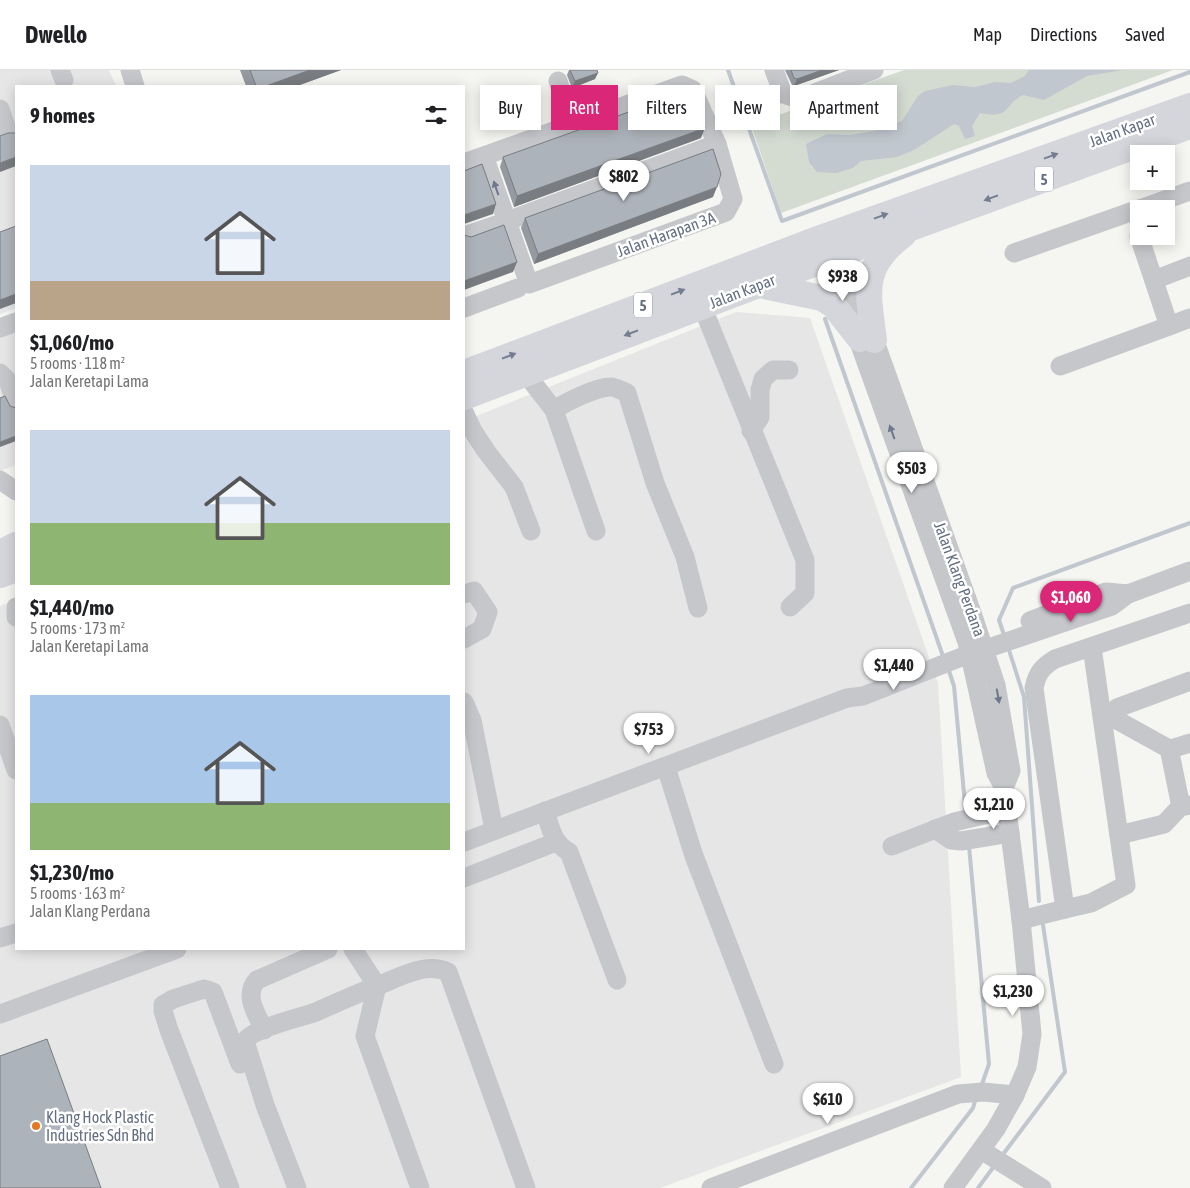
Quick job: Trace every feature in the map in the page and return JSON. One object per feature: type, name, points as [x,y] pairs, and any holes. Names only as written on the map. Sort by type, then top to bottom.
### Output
[{"type":"highway","name":"Jalan Kapar","points":[[465,373],[832,245],[1190,106]]},
{"type":"highway","name":"Jalan Kapar","points":[[1149,145],[1190,126]]},
{"type":"highway","name":"Jalan Kapar","points":[[465,397],[758,285],[832,245],[918,224],[1130,154]]},
{"type":"highway","points":[[867,339],[869,280],[875,264],[885,248],[918,224]]},
{"type":"highway","points":[[758,285],[822,298],[833,305],[867,339]]},
{"type":"street","points":[[130,70],[135,85]]},
{"type":"street","points":[[774,70],[783,94],[799,99],[874,70]]},
{"type":"street","points":[[558,81],[559,85]]},
{"type":"street","name":"Jalan Harapan 3A","points":[[465,308],[726,212],[733,199],[717,144],[693,90],[682,85],[618,108]]},
{"type":"street","points":[[0,109],[8,133]]},
{"type":"street","points":[[465,163],[556,130]]},
{"type":"street","points":[[1165,145],[1190,139]]},
{"type":"street","points":[[465,236],[717,144]]},
{"type":"street","points":[[484,156],[502,223],[523,286]]},
{"type":"street","points":[[1164,200],[1190,191]]},
{"type":"street","points":[[1014,253],[1130,212]]},
{"type":"street","name":"Jalan Klang Perdana","points":[[832,245],[983,644],[996,685],[1011,771],[1004,788],[1022,920],[1032,1034],[1027,1067],[987,1155],[953,1188]]},
{"type":"street","points":[[1142,245],[1169,326]]},
{"type":"street","points":[[1154,280],[1190,266]]},
{"type":"street","points":[[702,306],[751,431],[805,560],[805,593],[790,607]]},
{"type":"street","points":[[1060,366],[1190,318]]},
{"type":"street","points":[[0,328],[15,323]]},
{"type":"street","points":[[751,431],[760,417],[760,390],[763,379],[773,370],[789,370]]},
{"type":"street","points":[[0,373],[8,381],[15,401]]},
{"type":"street","points":[[526,374],[554,410],[596,531]]},
{"type":"street","points":[[554,410],[566,402],[598,390],[612,387],[627,393],[656,483],[685,557],[698,608]]},
{"type":"street","points":[[465,414],[473,431],[514,487],[531,531]]},
{"type":"street","points":[[8,485],[15,473]]},
{"type":"street","points":[[465,842],[846,698],[863,696],[930,665],[1106,592],[1128,594],[1190,571]]},
{"type":"street","points":[[465,594],[474,591],[488,612],[482,629],[465,638]]},
{"type":"street","points":[[1065,908],[1034,688],[1036,675],[1044,666],[1055,659],[1190,613]]},
{"type":"street","points":[[1022,920],[1091,903],[1126,885],[1119,835],[1108,714],[1092,647]]},
{"type":"street","points":[[1108,714],[1117,708],[1190,681]]},
{"type":"street","points":[[465,704],[472,720],[494,830]]},
{"type":"street","points":[[1108,714],[1171,750],[1186,805],[1164,824],[1119,835]]},
{"type":"street","points":[[0,725],[15,767]]},
{"type":"street","points":[[1171,750],[1190,743]]},
{"type":"street","points":[[666,767],[694,856],[774,1064]]},
{"type":"street","points":[[892,846],[935,829],[1006,810]]},
{"type":"street","points":[[545,811],[556,842],[569,852],[617,980]]},
{"type":"street","points":[[935,829],[951,840],[970,840],[1010,833]]},
{"type":"street","points":[[465,878],[556,842]]},
{"type":"street","points":[[0,1014],[174,950]]},
{"type":"street","points":[[264,1030],[250,996],[250,988],[257,980],[326,950]]},
{"type":"street","points":[[353,950],[377,986],[365,1036],[420,1188]]},
{"type":"street","points":[[297,1188],[266,1106],[245,1041],[248,1037],[264,1030],[315,1012],[422,969],[439,968],[448,972],[526,1188]]},
{"type":"street","points":[[230,1188],[163,1011],[163,1005],[173,999],[204,989],[213,992],[284,1188]]},
{"type":"street","points":[[710,1188],[958,1094],[983,1092],[1015,1095]]},
{"type":"street","points":[[987,1155],[1042,1188]]},
{"type":"shaded area","points":[[0,70],[109,70],[116,85],[15,85],[15,308],[0,314]]},
{"type":"shaded area","points":[[904,70],[1173,70],[781,213],[753,130],[780,130],[780,115],[790,111],[790,130],[897,130],[897,85],[862,85]]},
{"type":"shaded area","points":[[1029,70],[1123,70],[1087,76],[1044,100],[1023,95],[1016,99],[1002,113],[980,113],[972,126],[975,136],[965,139],[959,126],[954,124],[914,150],[897,157],[861,161],[853,168],[836,173],[817,172],[809,162],[806,144],[827,134],[850,135],[877,130],[897,130],[897,123],[902,121],[918,96],[925,91],[953,85],[975,87],[995,82],[1011,83],[1025,76]]},
{"type":"shaded area","points":[[736,312],[810,318],[938,683],[961,1077],[660,1188],[0,1188],[0,606],[15,600],[15,950],[465,950],[465,421]]},
{"type":"shaded area","points":[[15,328],[15,465],[0,471],[0,334]]},
{"type":"building","points":[[250,70],[310,70],[269,85],[256,85]]},
{"type":"building","points":[[570,70],[597,70],[598,73],[575,81]]},
{"type":"building","points":[[791,70],[822,70],[797,79],[794,78]]},
{"type":"building","points":[[628,112],[628,130],[699,130],[517,196],[503,157],[578,130],[618,130],[618,116]]},
{"type":"building","points":[[15,133],[15,157],[0,163],[0,136]]},
{"type":"building","points":[[713,149],[721,174],[717,187],[538,254],[525,218]]},
{"type":"building","points":[[482,164],[496,204],[465,215],[465,171]]},
{"type":"building","points":[[504,225],[517,262],[465,281],[465,235],[471,237]]},
{"type":"building","points":[[15,226],[15,294],[0,300],[0,232]]},
{"type":"building","points":[[5,396],[10,406],[15,408],[15,436],[0,442],[0,398]]},
{"type":"building","name":"Klang Hock Plastic Industries Sdn Bhd","points":[[47,1039],[101,1188],[0,1188],[0,1056]]},
{"type":"waterway","points":[[728,70],[782,221],[1190,72]]},
{"type":"waterway","points":[[825,319],[944,659]]},
{"type":"waterway","points":[[1005,638],[999,620],[1013,588],[1190,523]]},
{"type":"waterway","points":[[1008,647],[1024,697],[1039,901]]},
{"type":"waterway","points":[[948,668],[954,686],[966,815]]},
{"type":"waterway","points":[[969,846],[989,1064],[981,1087]]},
{"type":"waterway","points":[[1001,1157],[1065,1072],[1043,925]]},
{"type":"waterway","points":[[911,1188],[973,1108],[976,1098]]},
{"type":"waterway","points":[[978,1188],[995,1165]]},
{"type":"place","name":"Klang Hock Plastic Industries Sdn Bhd","points":[[36,1126]]}]
